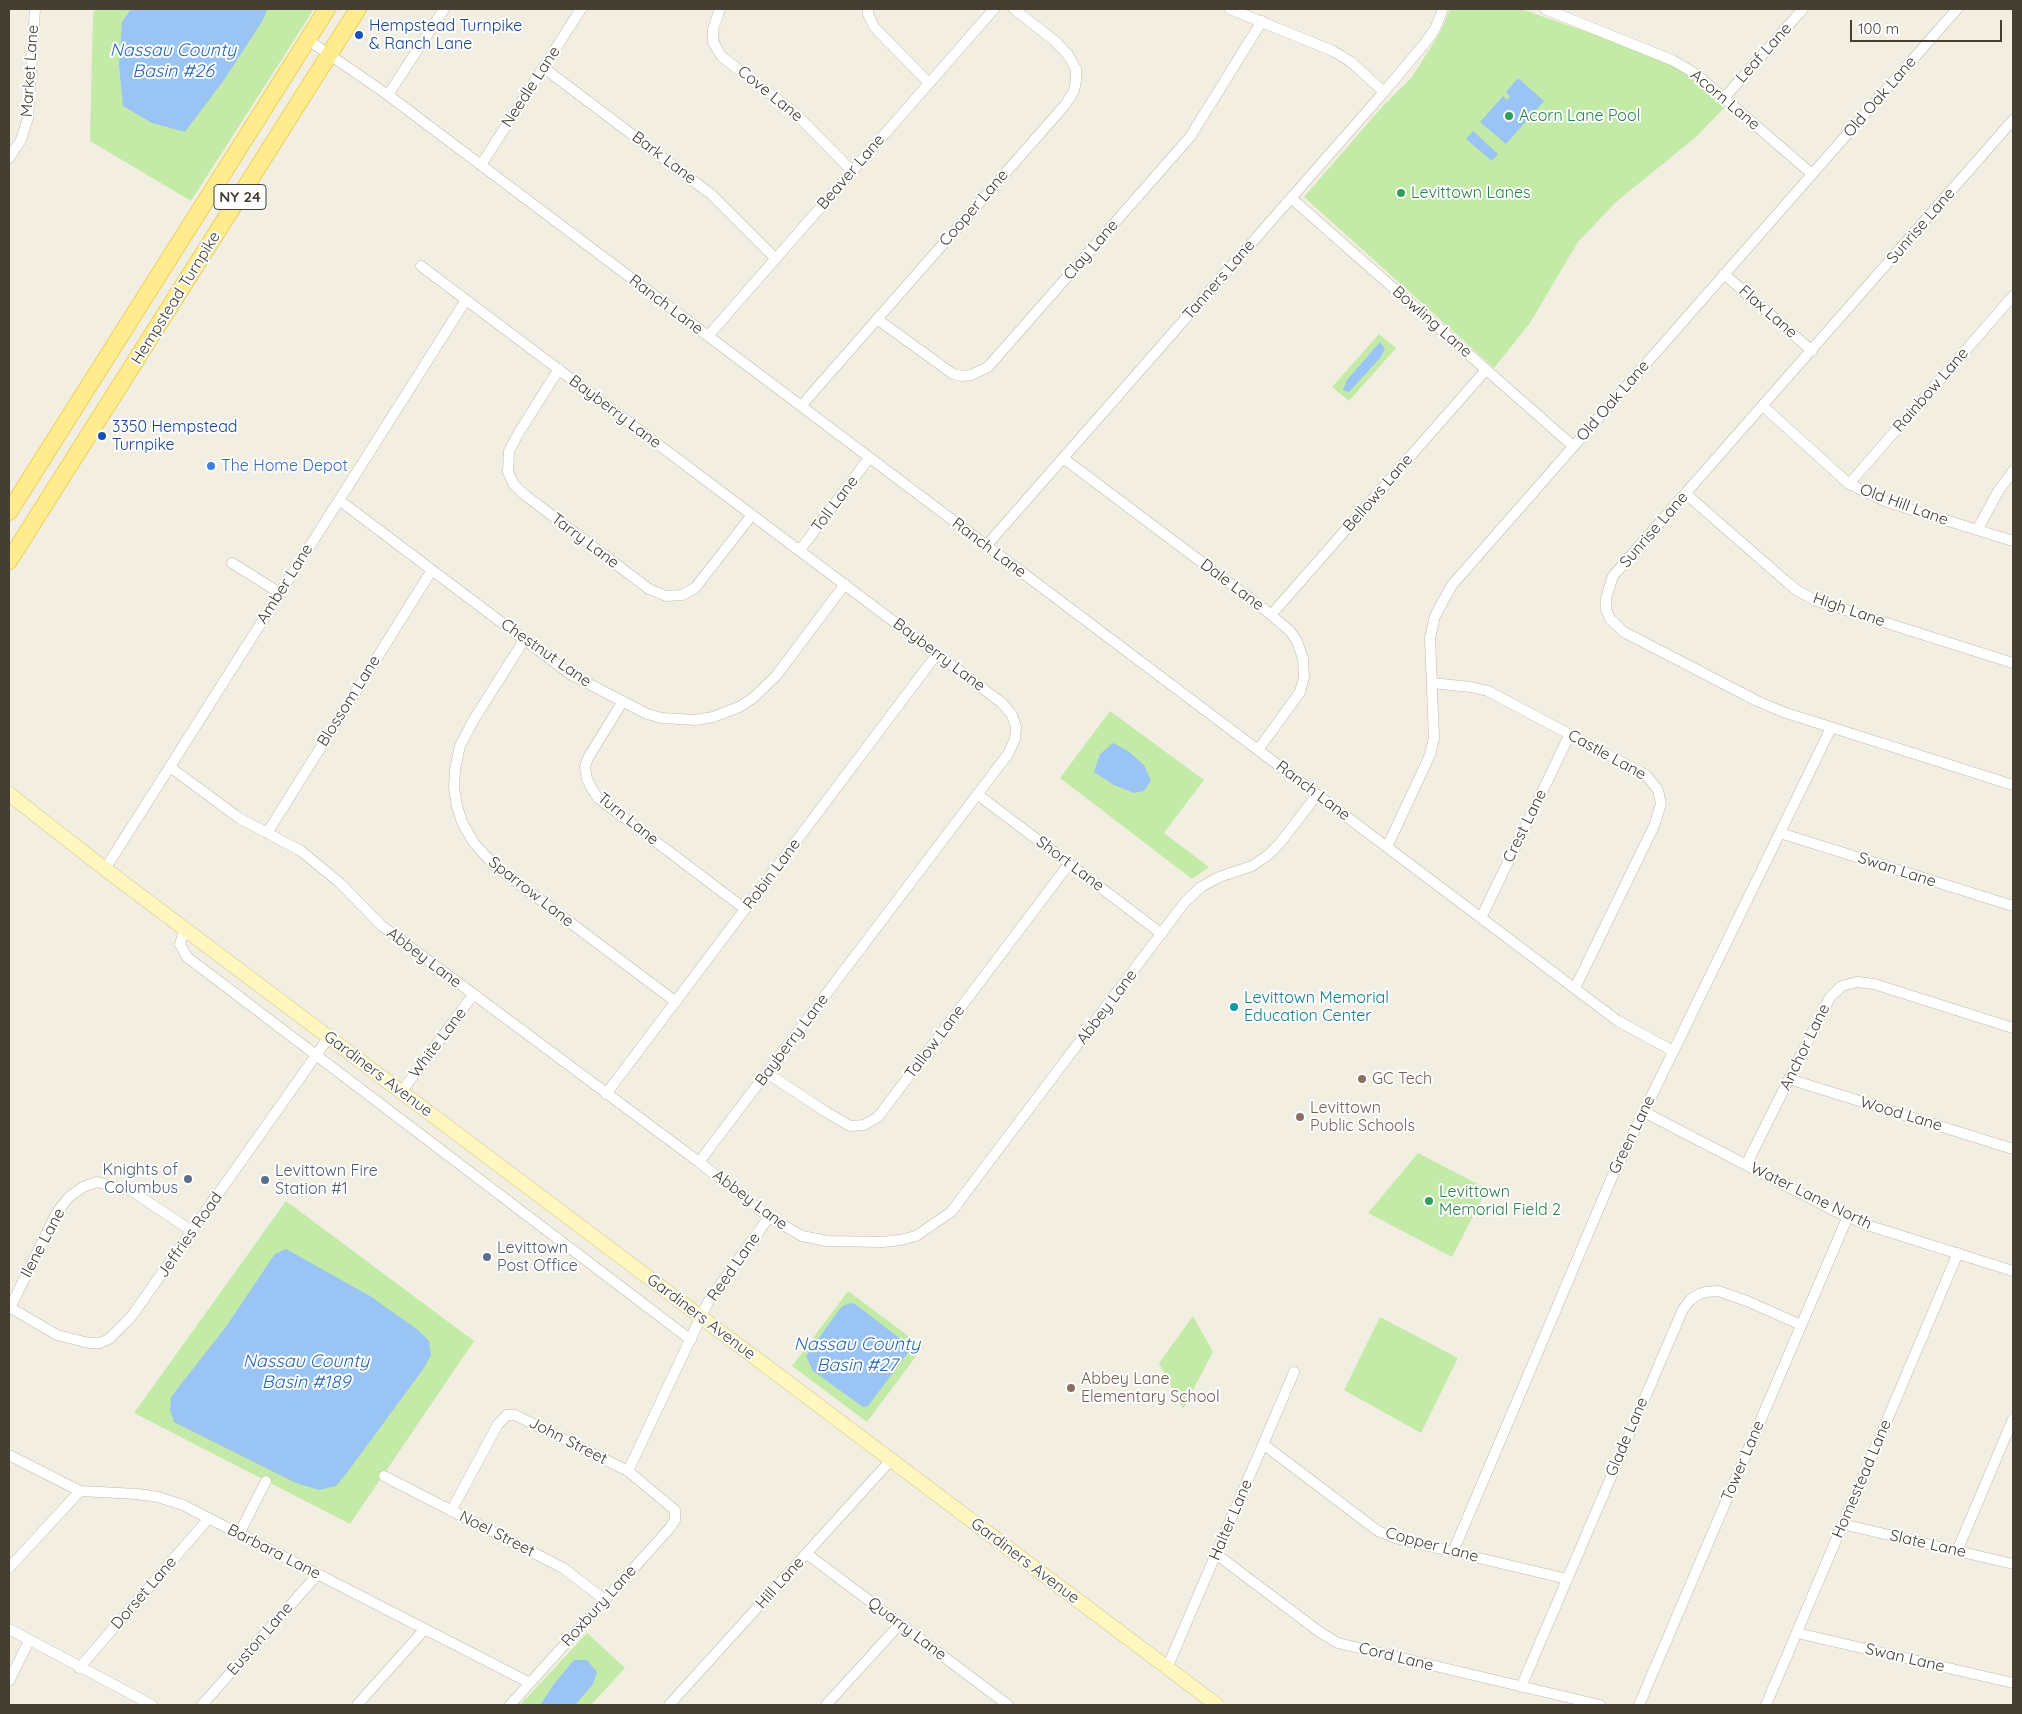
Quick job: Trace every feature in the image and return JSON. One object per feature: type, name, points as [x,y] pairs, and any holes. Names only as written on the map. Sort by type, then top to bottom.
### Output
[{"type":"main road","name":"Hempstead Turnpike","points":[[9,512],[327,9]]},
{"type":"main road","name":"Hempstead Turnpike","points":[[9,561],[358,9]]},
{"type":"main road","name":"Gardiners Avenue","points":[[9,794],[105,869],[1217,1705]]},
{"type":"street","name":"Market Lane","points":[[9,158],[21,140],[28,118],[35,9]]},
{"type":"street","points":[[388,95],[444,9]]},
{"type":"street","name":"Needle Lane","points":[[481,166],[581,9]]},
{"type":"street","name":"Cove Lane","points":[[720,9],[713,29],[713,42],[722,57],[795,113],[852,171]]},
{"type":"street","points":[[868,9],[868,14],[874,27],[929,84]]},
{"type":"street","name":"Beaver Lane","points":[[708,336],[994,9]]},
{"type":"street","name":"Cooper Lane","points":[[800,406],[1065,105],[1074,90],[1076,69],[1068,55],[1056,42],[1014,9]]},
{"type":"street","points":[[1230,9],[1334,51],[1350,62],[1384,92]]},
{"type":"street","name":"Tanners Lane","points":[[986,546],[1426,43],[1435,29],[1443,9]]},
{"type":"street","name":"Acorn Lane","points":[[1545,9],[1672,60],[1696,74],[1812,174]]},
{"type":"street","name":"Leaf Lane","points":[[1724,98],[1803,9]]},
{"type":"street","name":"Old Oak Lane","points":[[1387,847],[1430,754],[1435,726],[1429,658],[1430,638],[1435,616],[1444,596],[1573,446],[1957,9]]},
{"type":"street","name":"Clay Lane","points":[[877,319],[953,374],[971,375],[988,367],[1190,138],[1262,21]]},
{"type":"street","name":"Ranch Lane","points":[[308,40],[388,95],[1618,1021],[1673,1051]]},
{"type":"street","name":"Bark Lane","points":[[544,68],[712,194],[776,258]]},
{"type":"street","name":"Sunrise Lane","points":[[2013,120],[1613,576],[1606,598],[1606,609],[1610,619],[1624,632],[1757,701],[1831,728],[2013,785]]},
{"type":"street","name":"Bowling Lane","points":[[1291,198],[1573,446]]},
{"type":"street","name":"Bayberry Lane","points":[[422,266],[1002,703],[1012,716],[1016,727],[1015,739],[1008,754],[699,1162]]},
{"type":"street","name":"Flax Lane","points":[[1724,274],[1812,351]]},
{"type":"street","name":"Rainbow Lane","points":[[1849,484],[2013,296]]},
{"type":"street","name":"Amber Lane","points":[[105,869],[466,300]]},
{"type":"street","name":"Tarry Lane","points":[[559,370],[509,451],[508,472],[514,485],[525,496],[649,589],[666,596],[682,595],[696,588],[752,515]]},
{"type":"street","name":"Bellows Lane","points":[[1270,615],[1486,370]]},
{"type":"street","name":"Old Hill Lane","points":[[1763,406],[1849,484],[1887,502],[2013,542]]},
{"type":"street","name":"Toll Lane","points":[[800,550],[869,458]]},
{"type":"street","name":"Dale Lane","points":[[1063,458],[1270,615],[1290,631],[1297,641],[1303,659],[1304,677],[1296,700],[1258,750]]},
{"type":"street","points":[[1977,530],[1999,490],[2013,472]]},
{"type":"street","name":"High Lane","points":[[1686,494],[1798,591],[1818,601],[2013,663]]},
{"type":"street","name":"Chestnut Lane","points":[[339,500],[570,674],[647,714],[680,720],[713,718],[739,707],[753,698],[776,676],[845,584]]},
{"type":"street","points":[[232,563],[280,593]]},
{"type":"street","name":"Blossom Lane","points":[[267,833],[432,570]]},
{"type":"street","name":"Sparrow Lane","points":[[524,640],[473,721],[460,746],[455,769],[454,788],[462,822],[474,843],[495,866],[676,1002]]},
{"type":"street","name":"Robin Lane","points":[[606,1094],[937,654]]},
{"type":"street","name":"Castle Lane","points":[[1432,683],[1471,687],[1488,691],[1646,775],[1658,790],[1661,804],[1654,826],[1575,988]]},
{"type":"street","name":"Turn Lane","points":[[624,701],[588,758],[586,767],[587,778],[592,789],[598,798],[745,909]]},
{"type":"street","name":"Green Lane","points":[[1453,1552],[1612,1175],[1831,728]]},
{"type":"street","name":"Crest Lane","points":[[1481,918],[1570,734]]},
{"type":"street","name":"Abbey Lane","points":[[170,767],[239,818],[301,851],[340,883],[382,926],[699,1162],[769,1217],[802,1236],[827,1241],[883,1242],[900,1240],[916,1236],[951,1212],[1186,902],[1201,887],[1219,876],[1252,866],[1268,855],[1280,843],[1317,795]]},
{"type":"street","name":"Short Lane","points":[[977,794],[1162,934]]},
{"type":"street","name":"Swan Lane","points":[[1780,833],[2013,906]]},
{"type":"street","name":"Tallow Lane","points":[[767,1074],[850,1126],[864,1125],[878,1117],[1069,864]]},
{"type":"street","name":"Gardiners Avenue","points":[[185,929],[180,944],[187,957],[691,1340]]},
{"type":"street","name":"Anchor Lane","points":[[1746,1165],[1830,997],[1842,986],[1851,982],[1874,984],[2013,1028]]},
{"type":"street","name":"White Lane","points":[[402,1091],[473,995]]},
{"type":"street","name":"Jeffries Road","points":[[9,1308],[57,1335],[89,1343],[100,1343],[109,1339],[131,1317],[329,1037]]},
{"type":"street","name":"Wood Lane","points":[[1789,1079],[2013,1149]]},
{"type":"street","name":"Water Lane North","points":[[1644,1112],[1839,1213],[1867,1225],[2013,1271]]},
{"type":"street","name":"Ilene Lane","points":[[9,1308],[57,1212],[69,1197],[83,1187],[96,1182],[132,1191],[192,1231]]},
{"type":"street","name":"Tower Lane","points":[[1639,1705],[1848,1216]]},
{"type":"street","name":"Reed Lane","points":[[702,1317],[708,1302],[769,1217]]},
{"type":"street","name":"Homestead Lane","points":[[1766,1705],[1958,1254]]},
{"type":"street","name":"Glade Lane","points":[[1521,1687],[1683,1309],[1690,1300],[1706,1292],[1718,1292],[1801,1325]]},
{"type":"street","points":[[628,1471],[702,1317]]},
{"type":"street","name":"Halter Lane","points":[[1167,1668],[1294,1372]]},
{"type":"street","name":"John Street","points":[[451,1511],[490,1436],[502,1418],[507,1415],[528,1419],[628,1471],[667,1504]]},
{"type":"street","points":[[1956,1551],[2013,1418]]},
{"type":"street","name":"Copper Lane","points":[[1263,1444],[1378,1530],[1395,1538],[1567,1579]]},
{"type":"street","name":"Barbara Lane","points":[[9,1455],[80,1491],[137,1494],[158,1497],[183,1505],[530,1683]]},
{"type":"street","name":"Hill Lane","points":[[669,1705],[891,1460]]},
{"type":"street","name":"Noel Street","points":[[384,1476],[563,1568],[604,1600]]},
{"type":"street","points":[[239,1534],[266,1481]]},
{"type":"street","points":[[9,1568],[80,1491]]},
{"type":"street","name":"Roxbury Lane","points":[[510,1705],[669,1529],[675,1520],[675,1510],[667,1504]]},
{"type":"street","name":"Dorset Lane","points":[[79,1668],[209,1518]]},
{"type":"street","name":"Slate Lane","points":[[1842,1524],[2013,1564]]},
{"type":"street","name":"Quarry Lane","points":[[807,1554],[1008,1705]]},
{"type":"street","name":"Cord Lane","points":[[1216,1554],[1321,1633],[1338,1643],[1600,1705]]},
{"type":"street","name":"Euston Lane","points":[[202,1705],[318,1574]]},
{"type":"street","points":[[826,1705],[900,1624]]},
{"type":"street","points":[[9,1629],[29,1642],[152,1705]]},
{"type":"street","points":[[357,1705],[425,1629]]},
{"type":"street","name":"Swan Lane","points":[[1797,1633],[2013,1684]]},
{"type":"street","points":[[9,1681],[29,1642]]},
{"type":"green space","points":[[96,9],[314,9],[191,201],[90,141],[93,13]]},
{"type":"green space","points":[[1450,9],[1521,9],[1672,61],[1724,108],[1696,137],[1616,202],[1578,242],[1530,323],[1494,368],[1304,197],[1381,108],[1412,77],[1441,31]]},
{"type":"green space","points":[[1379,334],[1396,348],[1349,401],[1332,387]]},
{"type":"green space","points":[[1110,711],[1204,780],[1164,833],[1209,867],[1192,879],[1060,778]]},
{"type":"green space","name":"Levittown Memorial Field 2","points":[[1418,1153],[1487,1189],[1452,1257],[1368,1213]]},
{"type":"green space","name":"Nassau County Basin #189","points":[[286,1201],[474,1341],[350,1524],[134,1413]]},
{"type":"green space","name":"Nassau County Basin #27","points":[[848,1291],[923,1347],[867,1422],[792,1366]]},
{"type":"green space","points":[[1193,1316],[1213,1352],[1183,1409],[1159,1363]]},
{"type":"green space","points":[[1380,1317],[1458,1358],[1421,1433],[1344,1390]]},
{"type":"green space","points":[[587,1633],[625,1668],[591,1705],[520,1705]]},
{"type":"water","name":"Nassau County Basin #26","points":[[131,9],[267,9],[263,20],[224,80],[185,132],[152,123],[123,106],[119,65],[122,22]]},
{"type":"water","name":"Acorn Lane Pool","points":[[1518,78],[1544,101],[1506,144],[1480,122],[1503,96],[1507,100],[1510,97],[1506,92]]},
{"type":"water","points":[[1473,131],[1498,154],[1492,161],[1466,139]]},
{"type":"water","points":[[1380,342],[1385,349],[1380,358],[1349,392],[1343,390],[1347,380]]},
{"type":"water","points":[[1113,743],[1128,751],[1144,765],[1151,781],[1144,791],[1134,793],[1114,785],[1094,772],[1100,754]]},
{"type":"water","name":"Nassau County Basin #189","points":[[286,1249],[370,1296],[418,1330],[429,1341],[431,1355],[424,1368],[346,1474],[336,1486],[319,1490],[296,1483],[174,1422],[170,1410],[171,1397],[225,1328],[275,1254]]},
{"type":"water","name":"Nassau County Basin #27","points":[[850,1303],[855,1304],[907,1344],[910,1350],[868,1406],[863,1407],[813,1371],[806,1356],[839,1310]]},
{"type":"water","points":[[574,1660],[587,1660],[597,1672],[593,1684],[575,1705],[540,1705],[554,1684]]},
{"type":"place","name":"Hempstead Turnpike & Ranch Lane","points":[[359,35]]},
{"type":"place","name":"Acorn Lane Pool","points":[[1509,116]]},
{"type":"place","name":"Levittown Lanes","points":[[1401,193]]},
{"type":"place","name":"3350 Hempstead Turnpike","points":[[102,436]]},
{"type":"place","name":"The Home Depot","points":[[211,466]]},
{"type":"place","name":"Levittown Memorial Education Center","points":[[1234,1007]]},
{"type":"place","name":"GC Tech","points":[[1362,1079]]},
{"type":"place","name":"Levittown Public Schools","points":[[1300,1117]]},
{"type":"place","name":"Knights of Columbus","points":[[188,1179]]},
{"type":"place","name":"Levittown Fire Station #1","points":[[265,1180]]},
{"type":"place","name":"Levittown Memorial Field 2","points":[[1429,1201]]},
{"type":"place","name":"Levittown Post Office","points":[[487,1257]]},
{"type":"place","name":"Abbey Lane Elementary School","points":[[1071,1388]]}]
